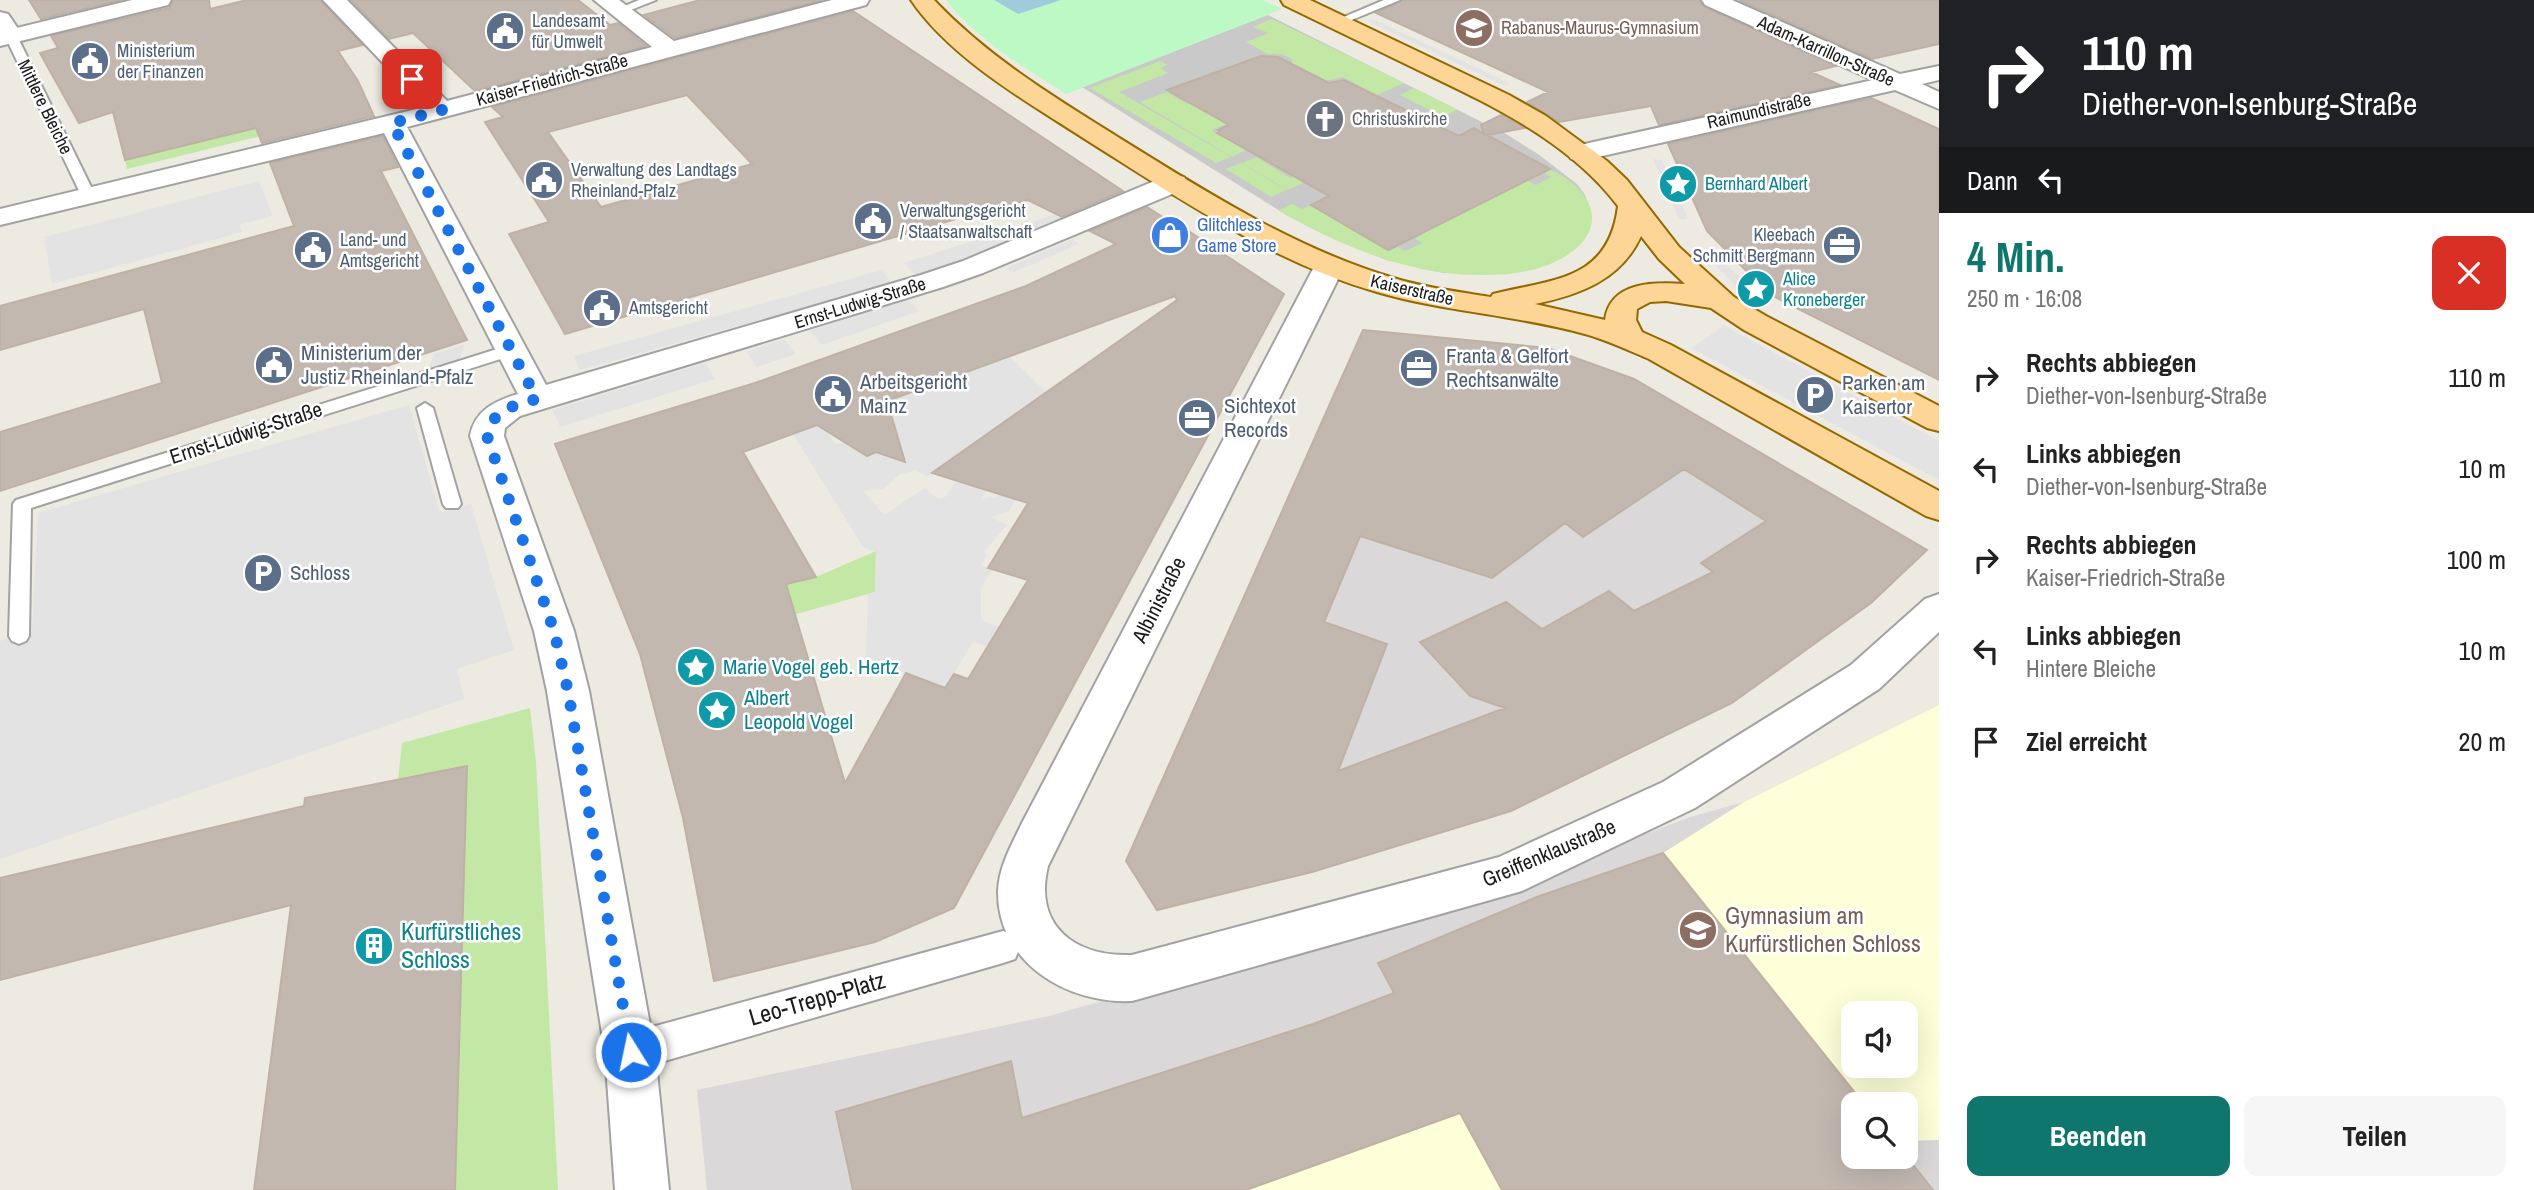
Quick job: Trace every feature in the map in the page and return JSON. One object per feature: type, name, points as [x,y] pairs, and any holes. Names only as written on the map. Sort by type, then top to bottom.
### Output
[{"type":"main road","name":"Kaiserstraße","points":[[922,0],[957,35],[1038,98],[1266,238],[1329,267],[1392,287],[1592,326],[1629,339],[1660,352],[1939,507]]},
{"type":"main road","points":[[1292,0],[1500,100],[1537,121],[1580,153],[1617,186],[1669,253],[1723,303],[1755,323],[1939,420]]},
{"type":"main road","points":[[1466,303],[1539,295],[1594,274],[1608,264],[1626,242],[1631,231],[1632,206]]},
{"type":"main road","points":[[1629,339],[1619,314],[1627,301],[1634,296],[1668,290],[1696,293],[1723,303]]},
{"type":"street","points":[[4,31],[160,0]]},
{"type":"street","points":[[334,0],[442,110]]},
{"type":"street","name":"Kaiser-Friedrich-Straße","points":[[0,217],[392,123],[858,0]]},
{"type":"street","name":"Adam-Karrillon-Straße","points":[[1713,0],[1939,101]]},
{"type":"street","points":[[612,5],[669,49]]},
{"type":"street","name":"Raimundistraße","points":[[1580,153],[1893,81],[1939,73]]},
{"type":"street","points":[[392,123],[537,399]]},
{"type":"street","name":"Ernst-Ludwig-Straße","points":[[642,1190],[631,1052],[568,691],[554,631],[487,436],[489,424],[496,415],[508,408],[973,267],[1174,183]]},
{"type":"street","name":"Albinistraße","points":[[1018,943],[1024,869],[1037,839],[1329,267]]},
{"type":"street","name":"Greiffenklaustraße","points":[[1018,943],[1079,970],[1105,978],[1132,978],[1506,876],[1679,795],[1865,677],[1939,609]]},
{"type":"street","name":"Leo-Trepp-Platz","points":[[631,1052],[1018,943]]},
{"type":"lane","points":[[612,5],[650,0]]},
{"type":"lane","points":[[1338,22],[1394,0]]},
{"type":"lane","name":"Mittlere Bleiche","points":[[4,31],[89,197]]},
{"type":"lane","name":"Ernst-Ludwig-Straße","points":[[19,636],[22,504],[510,350]]},
{"type":"lane","points":[[425,408],[452,505]]},
{"type":"shaded area","points":[[1268,15],[1506,134],[1538,154],[1577,184],[1585,195],[1592,217],[1585,238],[1576,248],[1548,265],[1505,274],[1443,273],[1386,260],[1288,216],[1082,87]]},
{"type":"shaded area","points":[[1373,19],[1511,84],[1505,86],[1367,21]]},
{"type":"shaded area","points":[[1653,159],[1662,160],[1688,219],[1679,219]]},
{"type":"shaded area","points":[[259,181],[273,216],[239,225],[242,232],[52,284],[44,237]]},
{"type":"shaded area","points":[[1113,192],[1119,197],[1021,234],[1015,229]]},
{"type":"shaded area","points":[[1006,230],[1024,237],[996,250],[915,275],[904,263]]},
{"type":"shaded area","points":[[1073,239],[1079,244],[1012,273],[1006,268]]},
{"type":"shaded area","points":[[1712,250],[1762,295],[1755,299],[1734,284],[1701,251]]},
{"type":"shaded area","points":[[882,270],[892,283],[580,370],[574,356]]},
{"type":"shaded area","points":[[907,298],[919,311],[822,345],[810,331]]},
{"type":"shaded area","name":"Parken am Kaisertor","points":[[1724,326],[1939,441],[1939,480],[1691,348]]},
{"type":"shaded area","points":[[1369,330],[1548,348],[1634,379],[1917,544],[1922,554],[1764,680],[1714,712],[1542,796],[1486,818],[1314,872],[1157,910],[1126,861],[1336,387],[1361,333]]},
{"type":"shaded area","points":[[784,339],[796,354],[757,367],[746,352]]},
{"type":"shaded area","points":[[465,344],[457,365],[426,376],[434,354]]},
{"type":"shaded area","points":[[1006,353],[1046,392],[927,477],[916,470],[899,475],[883,489],[863,491],[884,515],[925,488],[938,499],[945,497],[957,480],[986,489],[982,499],[1003,495],[1016,499],[1009,511],[991,517],[1007,525],[984,552],[987,555],[981,565],[993,569],[981,587],[981,616],[984,621],[1000,627],[988,647],[973,642],[945,688],[866,658],[868,594],[875,592],[876,552],[863,547],[793,434],[822,423],[835,444],[844,442],[867,455],[883,416],[890,412],[882,401]]},
{"type":"shaded area","points":[[705,363],[715,379],[560,427],[552,410]]},
{"type":"shaded area","name":"Schloss","points":[[409,405],[440,513],[471,504],[514,650],[457,669],[464,699],[0,859],[0,641],[32,632],[38,513]]},
{"type":"shaded area","name":"Gymnasium am Kurfürstlichen Schloss","points":[[1939,705],[1939,1190],[707,1190],[697,1090],[1049,1016],[1511,886],[1690,817],[1744,802]]},
{"type":"shaded area","name":"Gymnasium am Kurfürstlichen Schloss","points":[[1939,705],[1939,1140],[1918,1141],[1918,1092],[1841,1092],[1841,1169],[1916,1169],[1933,1190],[853,1190],[836,1112],[1011,1061],[1023,1118],[1313,1024],[1396,992],[1378,963],[1537,897],[1663,853],[1744,802]]},
{"type":"green space","points":[[946,0],[994,0],[1018,14],[1061,0],[1263,0],[1282,9],[1066,94],[986,40]]},
{"type":"green space","points":[[1272,19],[1404,83],[1377,95],[1343,77],[1325,81],[1293,67],[1292,59],[1282,54],[1268,54],[1246,42],[1269,33],[1253,27]]},
{"type":"green space","points":[[1160,61],[1168,65],[1160,68],[1168,73],[1119,92],[1231,157],[1216,163],[1090,88]]},
{"type":"green space","points":[[1414,88],[1457,110],[1443,117],[1400,95]]},
{"type":"green space","points":[[1167,92],[1187,104],[1216,106],[1230,123],[1213,129],[1213,132],[1246,150],[1232,157],[1140,102]]},
{"type":"green space","points":[[289,120],[293,128],[127,169],[125,160]]},
{"type":"green space","points":[[1256,157],[1290,178],[1303,173],[1313,179],[1287,190],[1242,163]]},
{"type":"green space","points":[[1241,163],[1286,190],[1271,197],[1226,169]]},
{"type":"green space","points":[[1551,170],[1582,192],[1592,218],[1590,231],[1582,243],[1569,254],[1543,267],[1519,272],[1494,275],[1459,274],[1405,265],[1352,247],[1279,210],[1292,204],[1302,209],[1311,205],[1390,251],[1398,247],[1405,251],[1422,243],[1415,238],[1422,235],[1421,233],[1519,183],[1528,181],[1536,185],[1551,177],[1544,173]]},
{"type":"green space","points":[[876,551],[875,592],[729,633],[718,600],[816,577]]},
{"type":"green space","points":[[530,708],[536,762],[558,1190],[455,1190],[467,767],[398,780],[402,743]]},
{"type":"water","points":[[994,0],[1061,0],[1018,14]]},
{"type":"building","points":[[29,0],[121,0],[41,19]]},
{"type":"building","points":[[174,0],[209,0],[210,9],[247,0],[320,0],[363,45],[338,51],[358,81],[374,116],[262,143],[256,128],[125,160],[113,112],[79,123],[40,53],[58,48],[51,36],[169,8]]},
{"type":"building","points":[[351,0],[578,0],[610,25],[618,23],[646,46],[475,91],[413,33],[389,39]]},
{"type":"building","points":[[700,0],[822,0],[675,38],[644,15]]},
{"type":"building","points":[[1403,0],[1699,0],[1704,7],[1836,66],[1811,72],[1840,85],[1659,125],[1651,106],[1559,122],[1527,102],[1548,92],[1376,13]]},
{"type":"building","points":[[1739,0],[1939,0],[1939,44],[1872,59]]},
{"type":"building","points":[[853,11],[1123,191],[1062,217],[1028,200],[983,211],[565,334],[509,234],[549,222],[485,122],[503,117],[492,107]],"holes":[[[687,95],[752,164],[601,207],[548,132]]]},
{"type":"building","points":[[1261,56],[1278,57],[1329,83],[1344,80],[1459,136],[1474,128],[1484,134],[1481,125],[1501,115],[1524,128],[1487,135],[1550,169],[1388,250],[1311,205],[1329,196],[1217,133],[1229,125],[1167,90]]},
{"type":"building","points":[[1871,98],[1939,129],[1939,380],[1769,294],[1707,231],[1668,144]]},
{"type":"building","points":[[383,136],[398,167],[381,171],[467,340],[0,491],[0,432],[162,383],[144,309],[0,350],[0,306],[294,226],[270,163]]},
{"type":"building","points":[[1147,207],[1169,221],[1172,220],[1284,294],[954,908],[875,942],[714,981],[683,818],[640,654],[555,444],[755,383],[1026,286],[1116,244],[1090,231]],"holes":[[[1175,296],[1177,300],[932,473],[1028,503],[988,568],[1028,580],[968,679],[954,674],[945,688],[906,673],[845,783],[786,584],[816,577],[743,452],[817,425],[867,456],[876,452],[905,462],[887,401]]]},
{"type":"building","points":[[1363,330],[1548,348],[1634,379],[1927,550],[1871,603],[1732,703],[1511,811],[1312,872],[1157,910],[1126,861]],"holes":[[[1684,469],[1766,521],[1701,563],[1713,572],[1634,611],[1609,591],[1542,629],[1506,602],[1420,642],[1470,696],[1505,708],[1338,771],[1387,644],[1324,622],[1360,536],[1492,578],[1565,523],[1583,537]]]},
{"type":"building","name":"Kurfürstliches Schloss","points":[[467,766],[455,1190],[254,1190],[291,905],[0,980],[0,878],[304,806],[305,798]]},
{"type":"building","name":"Gymnasium am Kurfürstlichen Schloss","points":[[1663,853],[1854,1092],[1841,1092],[1841,1169],[1916,1169],[1933,1190],[1502,1190],[1460,1113],[1246,1190],[853,1190],[836,1112],[1011,1061],[1022,1118],[1313,1024],[1394,993],[1378,963],[1537,897]]},
{"type":"place","name":"Rabanus-Maurus-Gymnasium","points":[[1474,28]]},
{"type":"place","name":"Landesamt für Umwelt","points":[[505,31]]},
{"type":"place","name":"Ministerium der Finanzen","points":[[90,61]]},
{"type":"place","name":"Christuskirche","points":[[1325,119]]},
{"type":"place","name":"Verwaltung des Landtags Rheinland-Pfalz","points":[[544,180]]},
{"type":"place","name":"Bernhard Albert","points":[[1678,184]]},
{"type":"place","name":"Verwaltungsgericht / Staatsanwaltschaft","points":[[873,221]]},
{"type":"place","name":"Glitchless Game Store","points":[[1170,235]]},
{"type":"place","name":"Kleebach Schmitt Bergmann","points":[[1842,245]]},
{"type":"place","name":"Land- und Amtsgericht","points":[[313,250]]},
{"type":"place","name":"Alice Kroneberger","points":[[1756,289]]},
{"type":"place","name":"Amtsgericht","points":[[602,308]]},
{"type":"place","name":"Ministerium der Justiz Rheinland-Pfalz","points":[[274,365]]},
{"type":"place","name":"Franta & Gelfort Rechtsanwälte","points":[[1419,368]]},
{"type":"place","name":"Arbeitsgericht Mainz","points":[[833,394]]},
{"type":"place","name":"Parken am Kaisertor","points":[[1815,395]]},
{"type":"place","name":"Sichtexot Records","points":[[1197,418]]},
{"type":"place","name":"Schloss","points":[[263,573]]},
{"type":"place","name":"Marie Vogel geb. Hertz","points":[[696,667]]},
{"type":"place","name":"Albert Leopold Vogel","points":[[717,710]]},
{"type":"place","name":"Gymnasium am Kurfürstlichen Schloss","points":[[1698,930]]},
{"type":"place","name":"Kurfürstliches Schloss","points":[[374,946]]},
{"type":"route","points":[[412,79],[442,110],[392,123],[537,399],[508,408],[496,415],[489,424],[487,436],[554,631],[568,691],[631,1052]]}]
